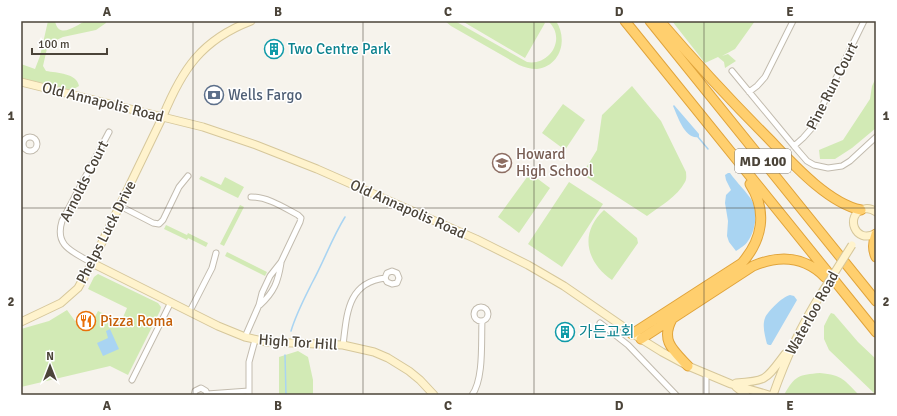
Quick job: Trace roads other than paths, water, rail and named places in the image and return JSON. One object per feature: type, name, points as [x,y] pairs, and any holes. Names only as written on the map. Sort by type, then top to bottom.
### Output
[{"type":"highway","name":"MD 100","points":[[625,21],[876,332]]},
{"type":"highway","name":"MD 100","points":[[650,21],[876,301]]},
{"type":"highway","points":[[660,21],[712,80],[792,163],[815,184],[835,199],[851,208],[861,210]]},
{"type":"highway","points":[[632,334],[742,263],[757,242],[761,217],[757,198],[753,189],[724,145]]},
{"type":"highway","points":[[876,234],[873,247],[876,257]]},
{"type":"highway","points":[[641,339],[753,266],[775,259],[797,260],[814,268],[821,273],[860,314]]},
{"type":"highway","points":[[672,319],[669,325],[667,340],[670,346],[688,366]]},
{"type":"main road","name":"Phelps Luck Drive","points":[[21,322],[52,308],[68,298],[78,288],[120,206],[163,116],[173,91],[191,64],[216,40],[230,30],[251,21]]},
{"type":"main road","name":"Old Annapolis Road","points":[[21,82],[163,116],[222,133],[273,151],[476,239],[528,265],[564,286],[632,334],[688,366],[731,384],[769,395]]},
{"type":"main road","points":[[875,210],[866,208],[861,210],[855,216],[853,221],[854,228],[859,234],[868,236],[876,234]]},
{"type":"main road","name":"Waterloo Road","points":[[773,395],[791,346],[808,313],[859,234]]},
{"type":"main road","name":"High Tor Hill","points":[[92,263],[245,337],[255,340],[282,343],[343,345],[360,348],[388,358],[415,375],[434,395]]},
{"type":"main road","points":[[731,384],[763,380],[772,372],[791,346]]},
{"type":"main road","points":[[731,384],[746,395]]},
{"type":"street","points":[[750,92],[765,77],[793,21]]},
{"type":"street","name":"Pine Run Court","points":[[794,146],[804,138],[810,129],[864,21]]},
{"type":"street","points":[[732,71],[794,146],[814,165],[828,168],[842,166],[850,161],[876,137]]},
{"type":"street","name":"Arnolds Court","points":[[92,263],[69,250],[62,241],[60,230],[62,221],[109,132]]},
{"type":"street","points":[[120,206],[153,223],[159,224],[163,220],[179,187],[188,176]]},
{"type":"street","points":[[245,337],[270,276],[281,262],[301,218],[268,200],[251,197]]},
{"type":"street","points":[[190,311],[212,268],[216,253]]},
{"type":"street","points":[[259,305],[269,296],[275,285],[278,279],[281,262]]},
{"type":"street","points":[[343,345],[348,307],[354,295],[368,283],[385,278]]},
{"type":"street","points":[[132,380],[170,302]]},
{"type":"street","points":[[472,395],[479,381],[482,321]]},
{"type":"street","points":[[600,323],[628,345],[676,395]]},
{"type":"street","points":[[194,395],[195,391],[201,388],[206,391],[207,394],[249,393],[249,362],[255,340]]},
{"type":"street","points":[[706,373],[706,395]]},
{"type":"water","points":[[674,105],[699,134],[699,137],[694,137],[686,131],[677,116],[673,106]]},
{"type":"water","points":[[730,173],[751,198],[755,206],[755,222],[752,233],[745,244],[736,251],[729,242],[727,236],[728,221],[725,203],[726,195],[731,190],[725,175]]},
{"type":"water","points":[[790,295],[794,296],[797,300],[771,345],[769,345],[767,344],[764,331],[765,318],[783,298]]},
{"type":"water","points":[[110,329],[119,349],[103,356],[97,343],[108,338],[106,331]]},
{"type":"waterway","points":[[698,137],[708,149]]},
{"type":"waterway","points":[[291,331],[303,301],[345,217]]},
{"type":"waterway","points":[[285,355],[286,395]]},
{"type":"place","name":"Two Centre Park","points":[[274,49]]},
{"type":"place","name":"Wells Fargo","points":[[214,95]]},
{"type":"place","name":"Howard High School","points":[[502,163]]},
{"type":"place","name":"Pizza Roma","points":[[86,321]]},
{"type":"place","name":"가든교회","points":[[565,332]]}]
